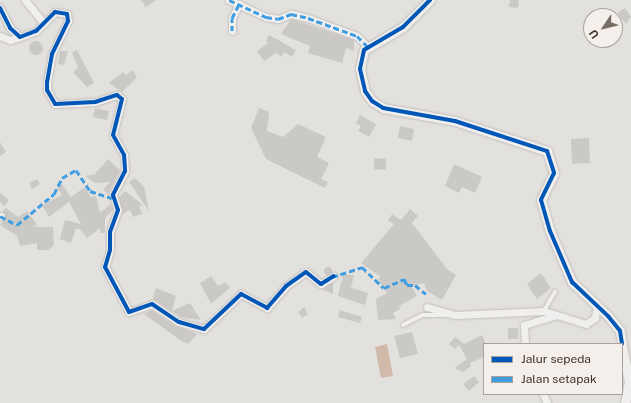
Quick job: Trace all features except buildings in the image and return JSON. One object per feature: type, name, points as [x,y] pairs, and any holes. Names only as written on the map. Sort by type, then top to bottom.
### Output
[{"type":"street","points":[[25,0],[42,21]]},
{"type":"street","points":[[229,0],[266,17],[278,19],[291,14],[308,18],[357,36],[368,46]]},
{"type":"street","points":[[430,0],[403,27],[368,46],[360,58],[363,83],[372,101],[383,108],[455,120],[547,151],[554,173],[541,200],[543,211],[567,274],[597,304],[620,331],[622,343]]},
{"type":"street","points":[[232,31],[232,18],[239,4]]},
{"type":"street","points":[[0,8],[10,28],[20,37]]},
{"type":"street","points":[[0,36],[10,40],[20,37],[36,30],[42,21],[60,11],[69,17],[52,54],[46,90],[55,104],[95,102],[117,95],[123,101],[113,135],[124,155],[125,171],[113,195],[118,210],[110,232],[110,250],[105,267],[129,312],[152,304],[179,322],[204,329],[241,294],[267,308],[286,286],[306,272],[321,284],[334,276]]},
{"type":"street","points":[[427,307],[455,315],[544,311],[586,324],[596,318],[597,304]]},
{"type":"street","points":[[525,343],[524,325],[557,314]]},
{"type":"street","points":[[623,348],[629,365],[625,403]]},
{"type":"lane","points":[[544,311],[555,292]]},
{"type":"lane","points":[[403,325],[427,314],[455,315]]},
{"type":"shaded area","points":[[387,344],[393,376],[381,378],[375,347]]},
{"type":"marked path","points":[[229,0],[266,17],[278,19],[291,14],[308,18],[357,36],[367,46]]},
{"type":"marked path","points":[[232,31],[232,18],[239,4]]},
{"type":"marked path","points":[[0,216],[17,225],[54,194],[62,178],[76,170],[90,191],[112,198]]},
{"type":"marked path","points":[[332,277],[362,267],[384,288],[404,279],[407,285],[415,285],[426,294]]},
{"type":"cycle path","points":[[430,0],[403,27],[364,50],[360,69],[365,91],[372,101],[383,108],[455,121],[547,151],[554,173],[541,200],[550,231],[572,282],[608,316],[620,331],[622,343]]},
{"type":"cycle path","points":[[0,8],[10,28],[20,37],[36,31],[55,12],[67,14],[68,21],[52,54],[47,82],[47,90],[55,104],[95,102],[117,95],[122,99],[113,135],[124,155],[125,171],[113,195],[118,210],[110,232],[110,250],[105,267],[129,312],[152,304],[179,322],[204,329],[241,294],[267,308],[286,286],[306,272],[321,284],[334,276]]}]
